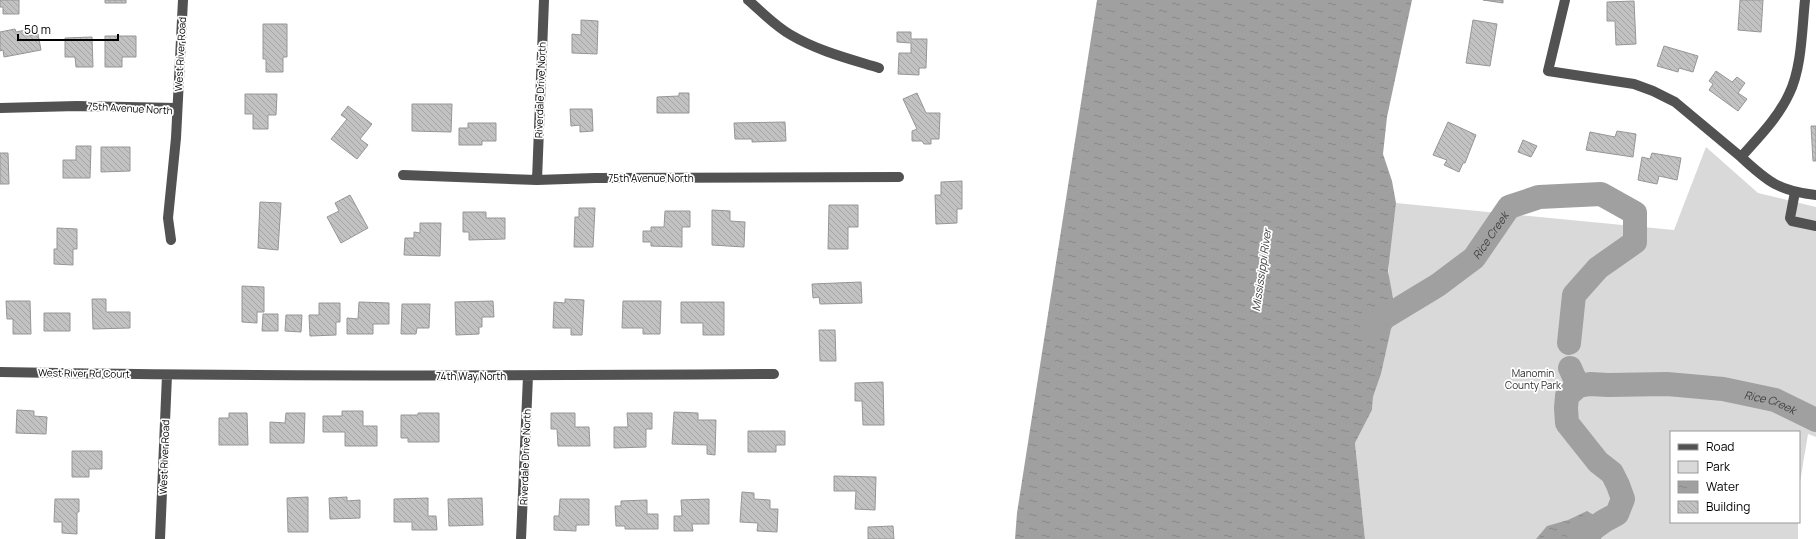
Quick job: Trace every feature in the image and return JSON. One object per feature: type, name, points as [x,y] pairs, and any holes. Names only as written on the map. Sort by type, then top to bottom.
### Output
[{"type":"street","name":"West River Road","points":[[176,108],[183,0]]},
{"type":"street","name":"Riverdale Drive North","points":[[537,180],[544,0]]},
{"type":"street","points":[[748,0],[768,18],[791,35],[813,46],[878,68]]},
{"type":"street","points":[[1565,0],[1548,71],[1634,84],[1653,90],[1675,102],[1741,157],[1765,180],[1776,186],[1795,192],[1816,195]]},
{"type":"street","points":[[1741,157],[1777,115],[1790,93],[1799,52],[1805,0]]},
{"type":"street","name":"75th Avenue North","points":[[0,108],[77,106],[176,108],[176,138],[168,218],[171,240]]},
{"type":"street","name":"75th Avenue North","points":[[403,175],[537,180],[595,178],[899,178]]},
{"type":"street","points":[[1795,192],[1790,218],[1792,221],[1816,226]]},
{"type":"street","name":"West River Rd Court","points":[[0,372],[167,375]]},
{"type":"street","name":"74th Way North","points":[[167,375],[528,376],[774,374]]},
{"type":"street","name":"West River Road","points":[[160,539],[167,375]]},
{"type":"street","name":"Riverdale Drive North","points":[[521,539],[528,376]]},
{"type":"green space","name":"Manomin County Park","points":[[1706,147],[1758,193],[1816,207],[1816,437],[1808,434],[1800,482],[1800,431],[1670,431],[1670,523],[1798,523],[1798,539],[1365,539],[1355,443],[1372,410],[1373,397],[1381,374],[1391,328],[1401,310],[1394,299],[1390,287],[1389,273],[1390,243],[1396,203],[1674,230]]},
{"type":"water","name":"Mississippi River","points":[[1097,0],[1412,0],[1387,117],[1383,154],[1392,181],[1396,203],[1388,271],[1394,303],[1401,310],[1391,329],[1381,374],[1373,397],[1372,410],[1355,443],[1365,539],[1015,539],[1017,513]]},
{"type":"water","points":[[1587,511],[1604,521],[1601,539],[1536,539],[1547,526],[1568,520]]},
{"type":"building","points":[[0,0],[19,0],[19,14],[3,14],[3,7],[0,7]]},
{"type":"building","points":[[105,0],[126,0],[126,3],[105,3]]},
{"type":"building","points":[[1483,0],[1503,0],[1503,3]]},
{"type":"building","points":[[1740,0],[1763,0],[1761,32],[1738,30]]},
{"type":"building","points":[[1634,1],[1636,44],[1616,45],[1615,21],[1607,21],[1607,2]]},
{"type":"building","points":[[581,20],[598,21],[597,54],[572,53],[572,34],[581,35]]},
{"type":"building","points":[[1473,20],[1497,24],[1490,66],[1466,63]]},
{"type":"building","points":[[263,24],[287,24],[287,57],[283,57],[283,72],[266,72],[266,59],[263,59]]},
{"type":"building","points":[[15,29],[16,32],[26,30],[27,36],[38,34],[41,50],[4,57],[3,50],[0,51],[0,32]]},
{"type":"building","points":[[897,32],[911,32],[911,39],[927,39],[926,68],[919,68],[919,75],[898,74],[899,53],[911,53],[911,43],[897,42]]},
{"type":"building","points":[[105,36],[136,36],[136,57],[122,57],[122,67],[105,67]]},
{"type":"building","points":[[92,37],[93,67],[76,67],[75,57],[65,57],[65,38]]},
{"type":"building","points":[[1664,46],[1698,56],[1693,72],[1679,68],[1678,72],[1657,66]]},
{"type":"building","points":[[1716,71],[1732,82],[1737,77],[1745,83],[1738,93],[1747,99],[1738,111],[1709,90],[1713,84],[1709,81]]},
{"type":"building","points":[[679,93],[689,93],[689,113],[657,113],[657,97],[679,96]]},
{"type":"building","points":[[917,93],[926,113],[940,113],[939,139],[931,139],[931,144],[924,144],[922,141],[912,141],[912,131],[917,129],[903,99]]},
{"type":"building","points":[[245,94],[277,94],[276,115],[268,115],[268,129],[253,129],[253,114],[245,114]]},
{"type":"building","points":[[412,104],[452,104],[451,132],[412,131]]},
{"type":"building","points":[[348,106],[372,124],[360,139],[368,145],[357,159],[331,139],[347,119],[341,115]]},
{"type":"building","points":[[570,109],[592,109],[593,131],[580,132],[580,125],[571,126]]},
{"type":"building","points":[[785,122],[786,141],[752,142],[752,139],[735,139],[734,123]]},
{"type":"building","points":[[1448,122],[1476,135],[1465,163],[1463,163],[1459,172],[1444,165],[1447,160],[1433,155]]},
{"type":"building","points":[[468,123],[496,123],[496,141],[482,141],[482,145],[459,145],[459,128],[468,128]]},
{"type":"building","points":[[1811,126],[1816,126],[1816,161],[1813,161]]},
{"type":"building","points":[[1617,131],[1636,134],[1633,157],[1586,150],[1590,132],[1615,137]]},
{"type":"building","points":[[1523,140],[1537,146],[1531,157],[1518,152]]},
{"type":"building","points":[[76,146],[91,146],[90,178],[63,178],[63,160],[76,160]]},
{"type":"building","points":[[101,147],[130,147],[130,171],[101,172]]},
{"type":"building","points":[[0,153],[8,153],[9,184],[0,184]]},
{"type":"building","points":[[1652,153],[1681,158],[1677,180],[1659,176],[1657,184],[1638,180],[1642,157],[1650,159]]},
{"type":"building","points":[[962,181],[962,209],[957,209],[957,223],[936,224],[935,195],[941,195],[941,182]]},
{"type":"building","points":[[350,195],[368,228],[341,243],[327,217],[339,211],[335,203]]},
{"type":"building","points":[[260,202],[281,203],[278,250],[258,248]]},
{"type":"building","points":[[829,205],[858,205],[858,227],[848,227],[848,249],[828,249]]},
{"type":"building","points":[[579,208],[595,208],[593,247],[574,247],[575,217],[579,217]]},
{"type":"building","points":[[712,210],[730,211],[730,221],[745,222],[744,247],[712,245]]},
{"type":"building","points":[[665,211],[690,211],[690,227],[682,227],[682,247],[651,246],[651,242],[643,242],[643,231],[651,231],[651,227],[664,227]]},
{"type":"building","points":[[463,212],[486,212],[486,218],[505,218],[505,239],[469,240],[469,232],[463,232]]},
{"type":"building","points":[[420,223],[441,223],[440,256],[404,255],[405,238],[414,238],[414,232],[420,233]]},
{"type":"building","points":[[57,228],[77,229],[77,249],[73,249],[73,265],[54,264],[54,249],[57,249]]},
{"type":"building","points":[[861,282],[862,303],[820,304],[819,297],[813,298],[812,284]]},
{"type":"building","points":[[242,286],[264,287],[264,312],[257,312],[257,323],[242,322]]},
{"type":"building","points":[[92,299],[106,299],[106,312],[130,312],[130,328],[93,329]]},
{"type":"building","points":[[565,299],[584,300],[582,335],[571,335],[571,328],[553,328],[554,302],[565,303]]},
{"type":"building","points":[[6,301],[30,301],[31,334],[13,334],[13,319],[7,319]]},
{"type":"building","points":[[493,301],[494,317],[482,317],[482,327],[479,327],[479,334],[456,335],[455,302]]},
{"type":"building","points":[[623,301],[661,301],[660,334],[643,334],[643,328],[622,328]]},
{"type":"building","points":[[359,302],[389,303],[389,324],[373,324],[373,334],[347,334],[347,318],[358,319]]},
{"type":"building","points":[[681,302],[724,302],[724,335],[703,335],[703,323],[681,323]]},
{"type":"building","points":[[319,303],[340,303],[340,322],[336,322],[336,335],[310,336],[309,315],[319,315]]},
{"type":"building","points":[[402,304],[430,304],[429,328],[417,328],[416,334],[401,334]]},
{"type":"building","points":[[44,313],[70,313],[70,331],[44,331]]},
{"type":"building","points":[[263,314],[278,314],[278,331],[262,331]]},
{"type":"building","points":[[286,315],[302,315],[301,332],[285,331]]},
{"type":"building","points":[[819,330],[835,330],[836,361],[820,361]]},
{"type":"building","points":[[883,382],[884,425],[863,425],[862,401],[855,401],[855,383]]},
{"type":"building","points":[[17,410],[34,411],[34,416],[47,417],[46,434],[16,433]]},
{"type":"building","points":[[342,411],[363,411],[363,426],[377,426],[377,446],[345,446],[345,432],[323,432],[323,416],[342,416]]},
{"type":"building","points":[[674,412],[698,413],[698,420],[716,420],[715,455],[707,454],[707,445],[672,444]]},
{"type":"building","points":[[229,413],[247,413],[248,445],[219,445],[219,418],[229,418]]},
{"type":"building","points":[[286,413],[305,413],[304,443],[270,443],[270,422],[285,423]]},
{"type":"building","points":[[418,413],[439,413],[439,442],[408,442],[408,438],[401,438],[401,415],[418,415]]},
{"type":"building","points":[[551,413],[575,413],[575,427],[589,427],[590,446],[558,446],[557,429],[551,429]]},
{"type":"building","points":[[627,413],[652,413],[652,429],[646,429],[646,447],[614,448],[614,427],[628,427]]},
{"type":"building","points":[[748,431],[785,431],[785,445],[776,445],[776,452],[748,452]]},
{"type":"building","points":[[72,451],[102,451],[102,469],[89,469],[89,477],[72,477]]},
{"type":"building","points":[[834,476],[876,477],[875,510],[855,509],[856,491],[834,491]]},
{"type":"building","points":[[742,492],[754,493],[754,499],[770,500],[770,509],[778,509],[777,532],[757,531],[758,523],[740,522]]},
{"type":"building","points":[[308,497],[308,532],[288,532],[287,498]]},
{"type":"building","points":[[347,497],[347,501],[360,500],[360,518],[330,519],[329,498]]},
{"type":"building","points":[[428,498],[428,516],[436,516],[437,530],[412,530],[412,522],[394,522],[394,499]]},
{"type":"building","points":[[482,498],[483,525],[449,526],[448,499]]},
{"type":"building","points":[[55,499],[79,499],[79,512],[77,512],[77,534],[62,533],[62,522],[54,522]]},
{"type":"building","points":[[560,499],[589,499],[589,525],[576,525],[576,531],[554,530],[554,516],[559,516]]},
{"type":"building","points":[[709,499],[709,524],[692,524],[693,531],[674,531],[674,516],[682,516],[681,500]]},
{"type":"building","points":[[647,500],[647,514],[658,514],[658,529],[625,529],[625,526],[616,526],[615,506],[621,506],[621,501]]},
{"type":"building","points":[[893,526],[894,539],[868,539],[868,527]]},
{"type":"waterway","name":"Rice Creek","points":[[1372,325],[1438,285],[1474,258],[1509,207],[1539,197],[1601,194],[1635,213],[1635,242],[1598,268],[1574,295],[1569,343]]},
{"type":"waterway","name":"Rice Creek","points":[[1570,368],[1578,386]]},
{"type":"waterway","name":"Rice Creek","points":[[1579,539],[1604,521],[1617,514],[1623,499],[1612,473],[1598,462],[1567,423],[1567,396],[1578,386],[1590,384],[1667,384],[1723,389],[1775,400],[1816,420]]}]
